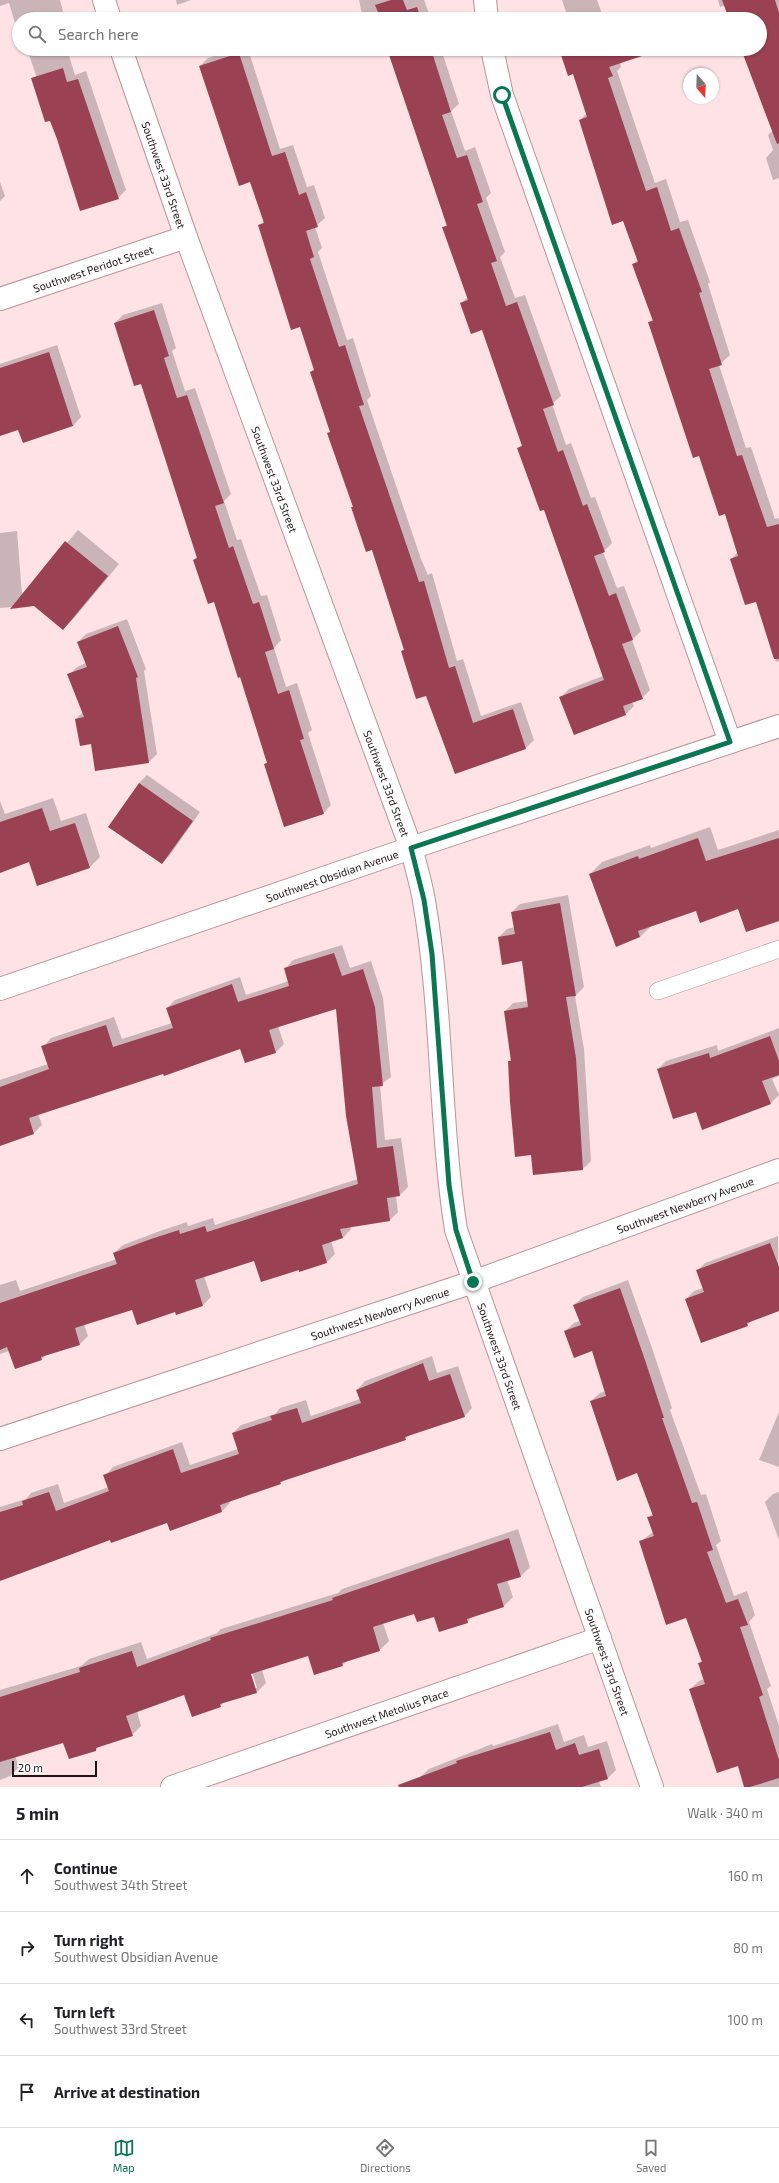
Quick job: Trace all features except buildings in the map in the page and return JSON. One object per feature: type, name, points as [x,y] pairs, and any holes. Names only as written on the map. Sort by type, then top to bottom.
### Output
[{"type":"street","points":[[104,0],[108,12]]},
{"type":"street","points":[[485,0],[486,12]]},
{"type":"street","name":"Southwest 33rd Street","points":[[123,56],[186,237],[411,848],[424,900],[432,954],[449,1185],[456,1230],[473,1282],[652,1787]]},
{"type":"street","points":[[494,56],[502,95],[730,742]]},
{"type":"street","name":"Southwest Peridot Street","points":[[0,299],[186,237]]},
{"type":"street","name":"Southwest Obsidian Avenue","points":[[0,989],[411,848],[779,726]]},
{"type":"street","name":"Southwest Newberry Avenue","points":[[0,1439],[473,1282],[779,1170]]},
{"type":"street","name":"Southwest Metolius Place","points":[[172,1787],[600,1638]]},
{"type":"lane","points":[[658,991],[779,949]]},
{"type":"route","points":[[473,1282],[456,1230],[449,1185],[432,954],[424,900],[411,848],[730,742],[502,95]]}]
